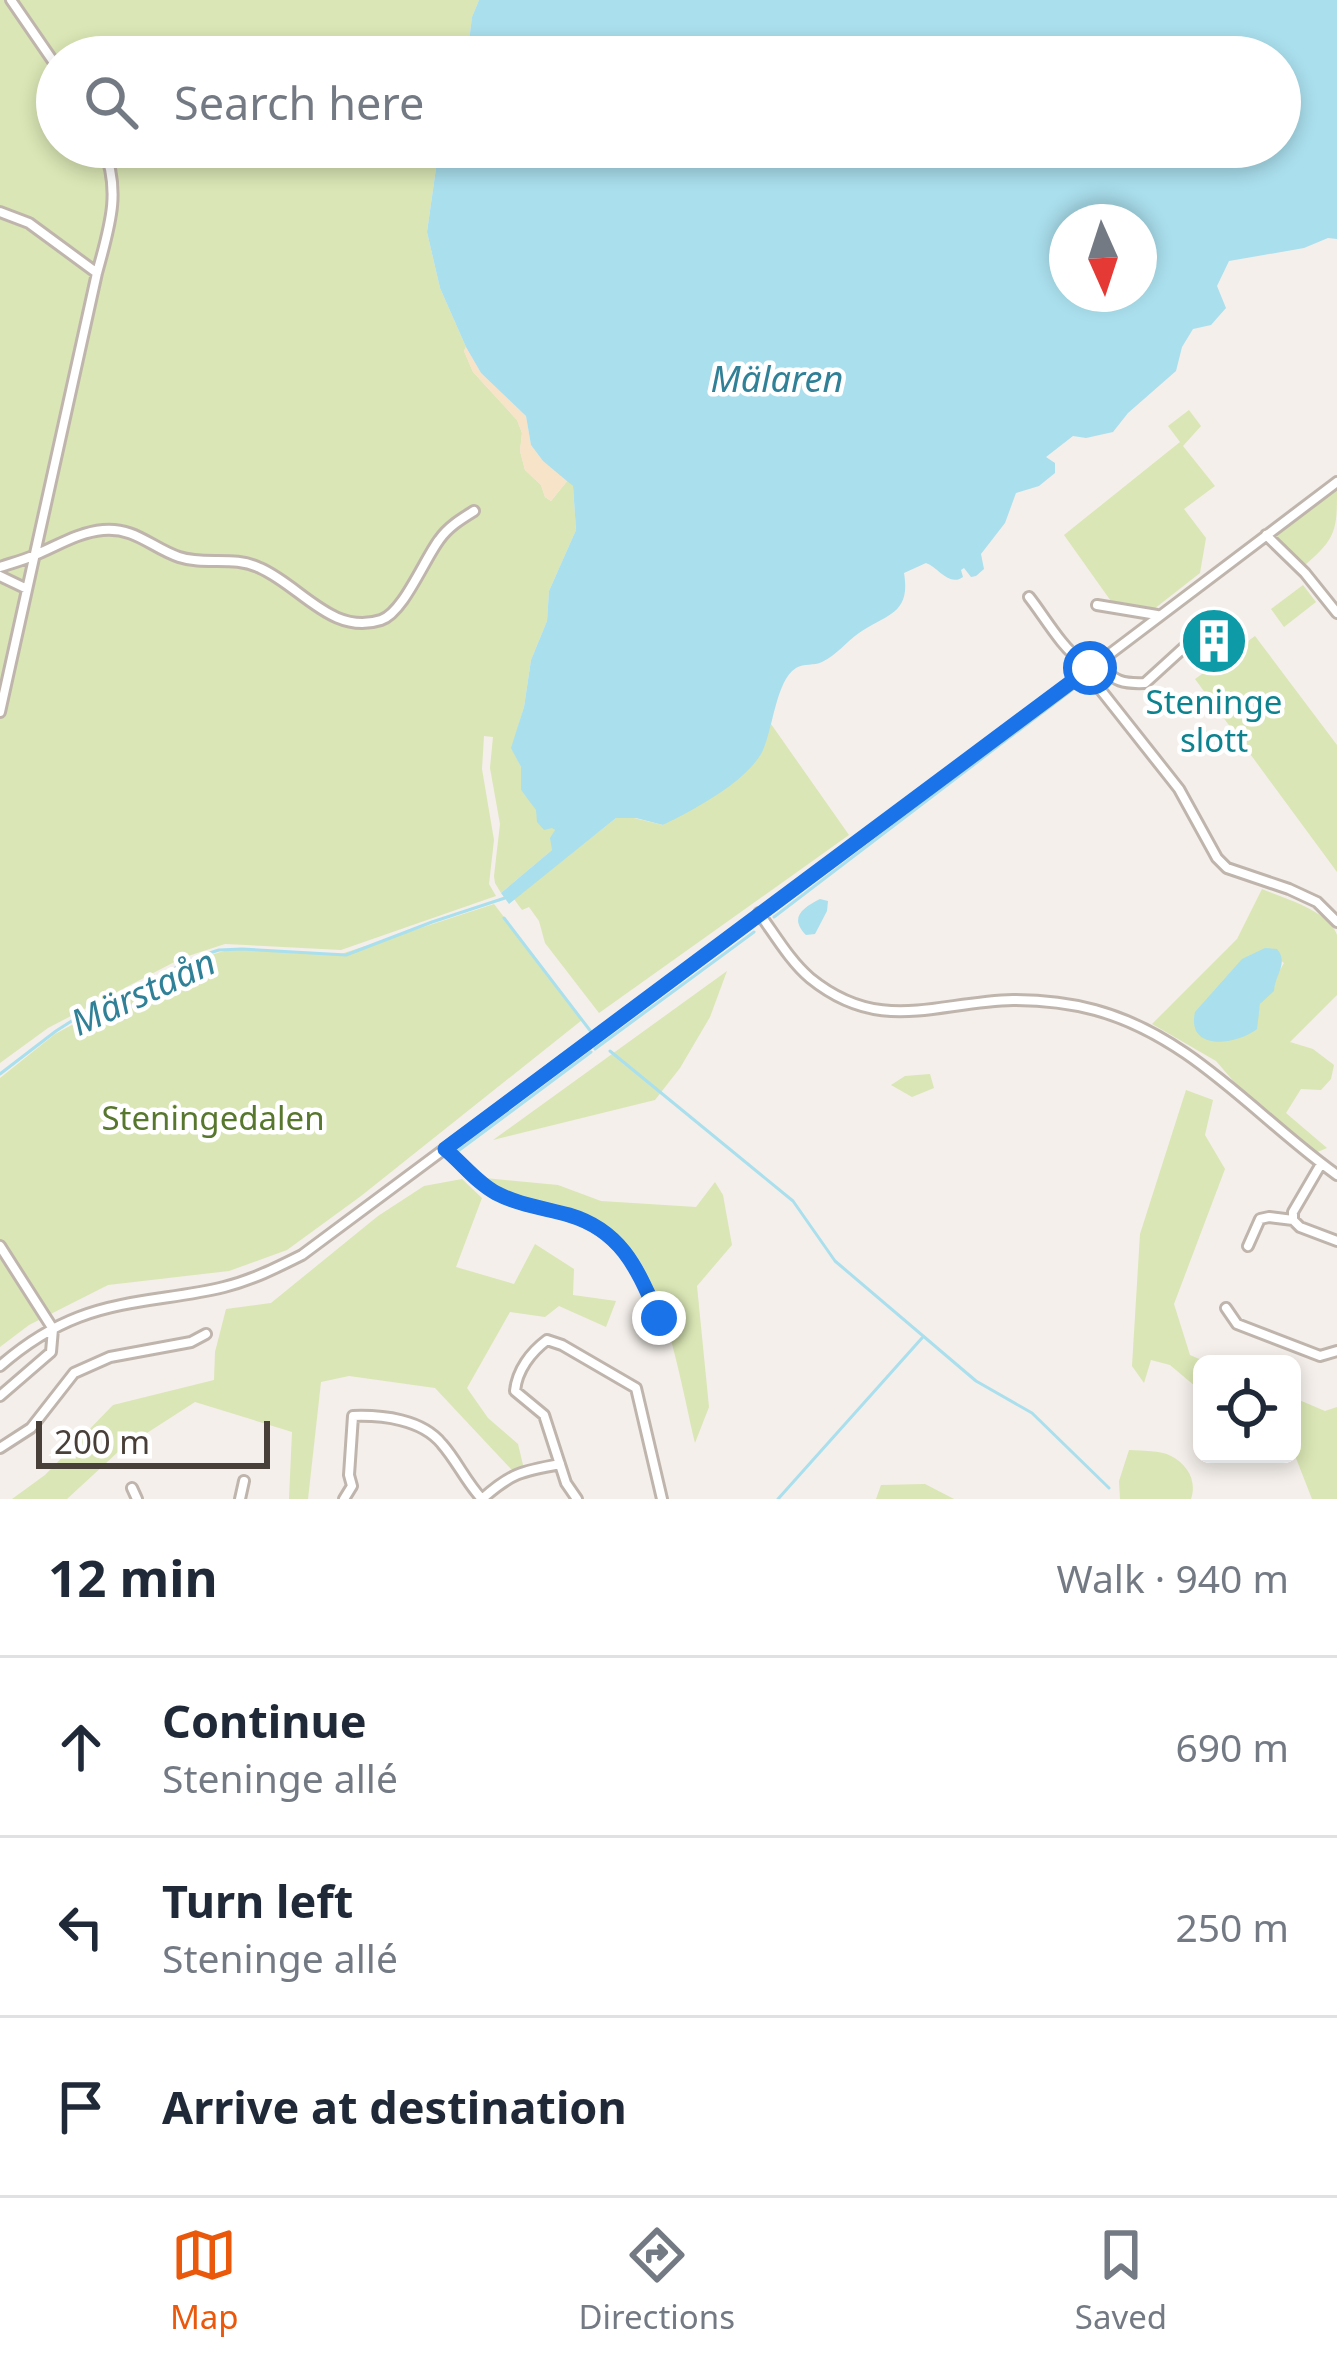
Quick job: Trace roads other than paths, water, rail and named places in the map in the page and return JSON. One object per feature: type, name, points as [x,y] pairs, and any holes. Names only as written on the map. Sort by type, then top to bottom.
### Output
[{"type":"street","points":[[11,0],[36,36]]},
{"type":"street","points":[[0,712],[112,216],[115,196],[110,168]]},
{"type":"street","points":[[0,212],[28,223],[97,273]]},
{"type":"street","points":[[0,1366],[77,1317],[222,1288],[302,1256],[1337,482]]},
{"type":"street","points":[[0,566],[101,530],[128,531],[179,557],[230,559],[259,567],[327,614],[367,623],[388,618],[401,605],[446,530],[474,511]]},
{"type":"street","points":[[1266,535],[1305,573],[1337,614]]},
{"type":"street","points":[[0,576],[27,590]]},
{"type":"street","points":[[1030,597],[1072,652],[1118,682],[1145,683],[1190,642]]},
{"type":"street","points":[[1097,605],[1158,615]]},
{"type":"street","points":[[1082,675],[1100,689],[1179,789],[1227,868],[1316,902],[1337,922]]},
{"type":"street","points":[[759,913],[806,975],[835,996],[874,1011],[908,1013],[1034,1001],[1095,1010],[1133,1024],[1208,1069],[1337,1175]]},
{"type":"street","points":[[445,1149],[491,1191],[524,1205],[573,1216],[610,1236],[634,1262],[659,1318]]},
{"type":"street","points":[[1293,1220],[1293,1212],[1322,1164]]},
{"type":"street","points":[[1248,1246],[1260,1219],[1293,1220],[1337,1240]]},
{"type":"street","points":[[0,1246],[53,1329],[51,1352],[0,1396]]},
{"type":"street","points":[[1226,1308],[1237,1324],[1320,1356],[1337,1351]]},
{"type":"street","points":[[0,1448],[31,1428],[74,1372],[110,1357],[191,1342],[206,1334]]},
{"type":"street","points":[[577,1499],[566,1484],[544,1415],[514,1391],[516,1377],[548,1340],[636,1388],[662,1499]]},
{"type":"street","points":[[344,1499],[352,1486],[353,1416],[381,1415],[419,1427],[441,1441],[482,1499],[505,1479],[560,1464]]},
{"type":"street","points":[[240,1499],[244,1480]]},
{"type":"street","points":[[132,1488],[137,1499]]},
{"type":"water","name":"Mälaren","points":[[479,0],[1337,0],[1337,239],[1229,261],[1217,286],[1226,308],[1211,325],[1193,329],[1176,371],[1113,432],[1073,436],[1046,457],[1055,463],[1055,473],[1039,486],[1016,493],[1005,523],[981,554],[984,569],[971,577],[964,568],[963,577],[953,580],[926,563],[904,573],[904,597],[895,611],[827,659],[799,666],[789,675],[761,754],[742,776],[663,825],[616,818],[509,904],[501,893],[552,850],[550,838],[555,830],[544,830],[537,822],[536,810],[521,790],[521,767],[511,748],[531,660],[547,621],[549,591],[576,530],[573,486],[531,445],[526,416],[481,373],[440,288],[427,232],[436,168],[1301,168],[1301,36],[470,36]]},
{"type":"water","points":[[820,899],[828,901],[827,911],[815,934],[806,935],[798,919]]},
{"type":"water","points":[[1265,948],[1277,949],[1282,964],[1274,991],[1260,1004],[1257,1029],[1238,1039],[1215,1042],[1198,1034],[1195,1012],[1242,959]]},
{"type":"waterway","points":[[774,917],[1077,686]]},
{"type":"waterway","name":"Märstaån","points":[[0,1074],[81,1015],[197,957],[242,949],[346,955],[505,898]]},
{"type":"waterway","points":[[504,918],[592,1033]]},
{"type":"waterway","points":[[595,1049],[754,932]]},
{"type":"waterway","points":[[610,1051],[793,1201],[835,1261],[976,1381],[1032,1413],[1109,1488]]},
{"type":"waterway","points":[[458,1151],[591,1052]]},
{"type":"waterway","points":[[778,1499],[922,1338]]},
{"type":"place","name":"Steninge slott","points":[[1214,641]]},
{"type":"park label","name":"Steningedalen","points":[[213,1118]]}]
